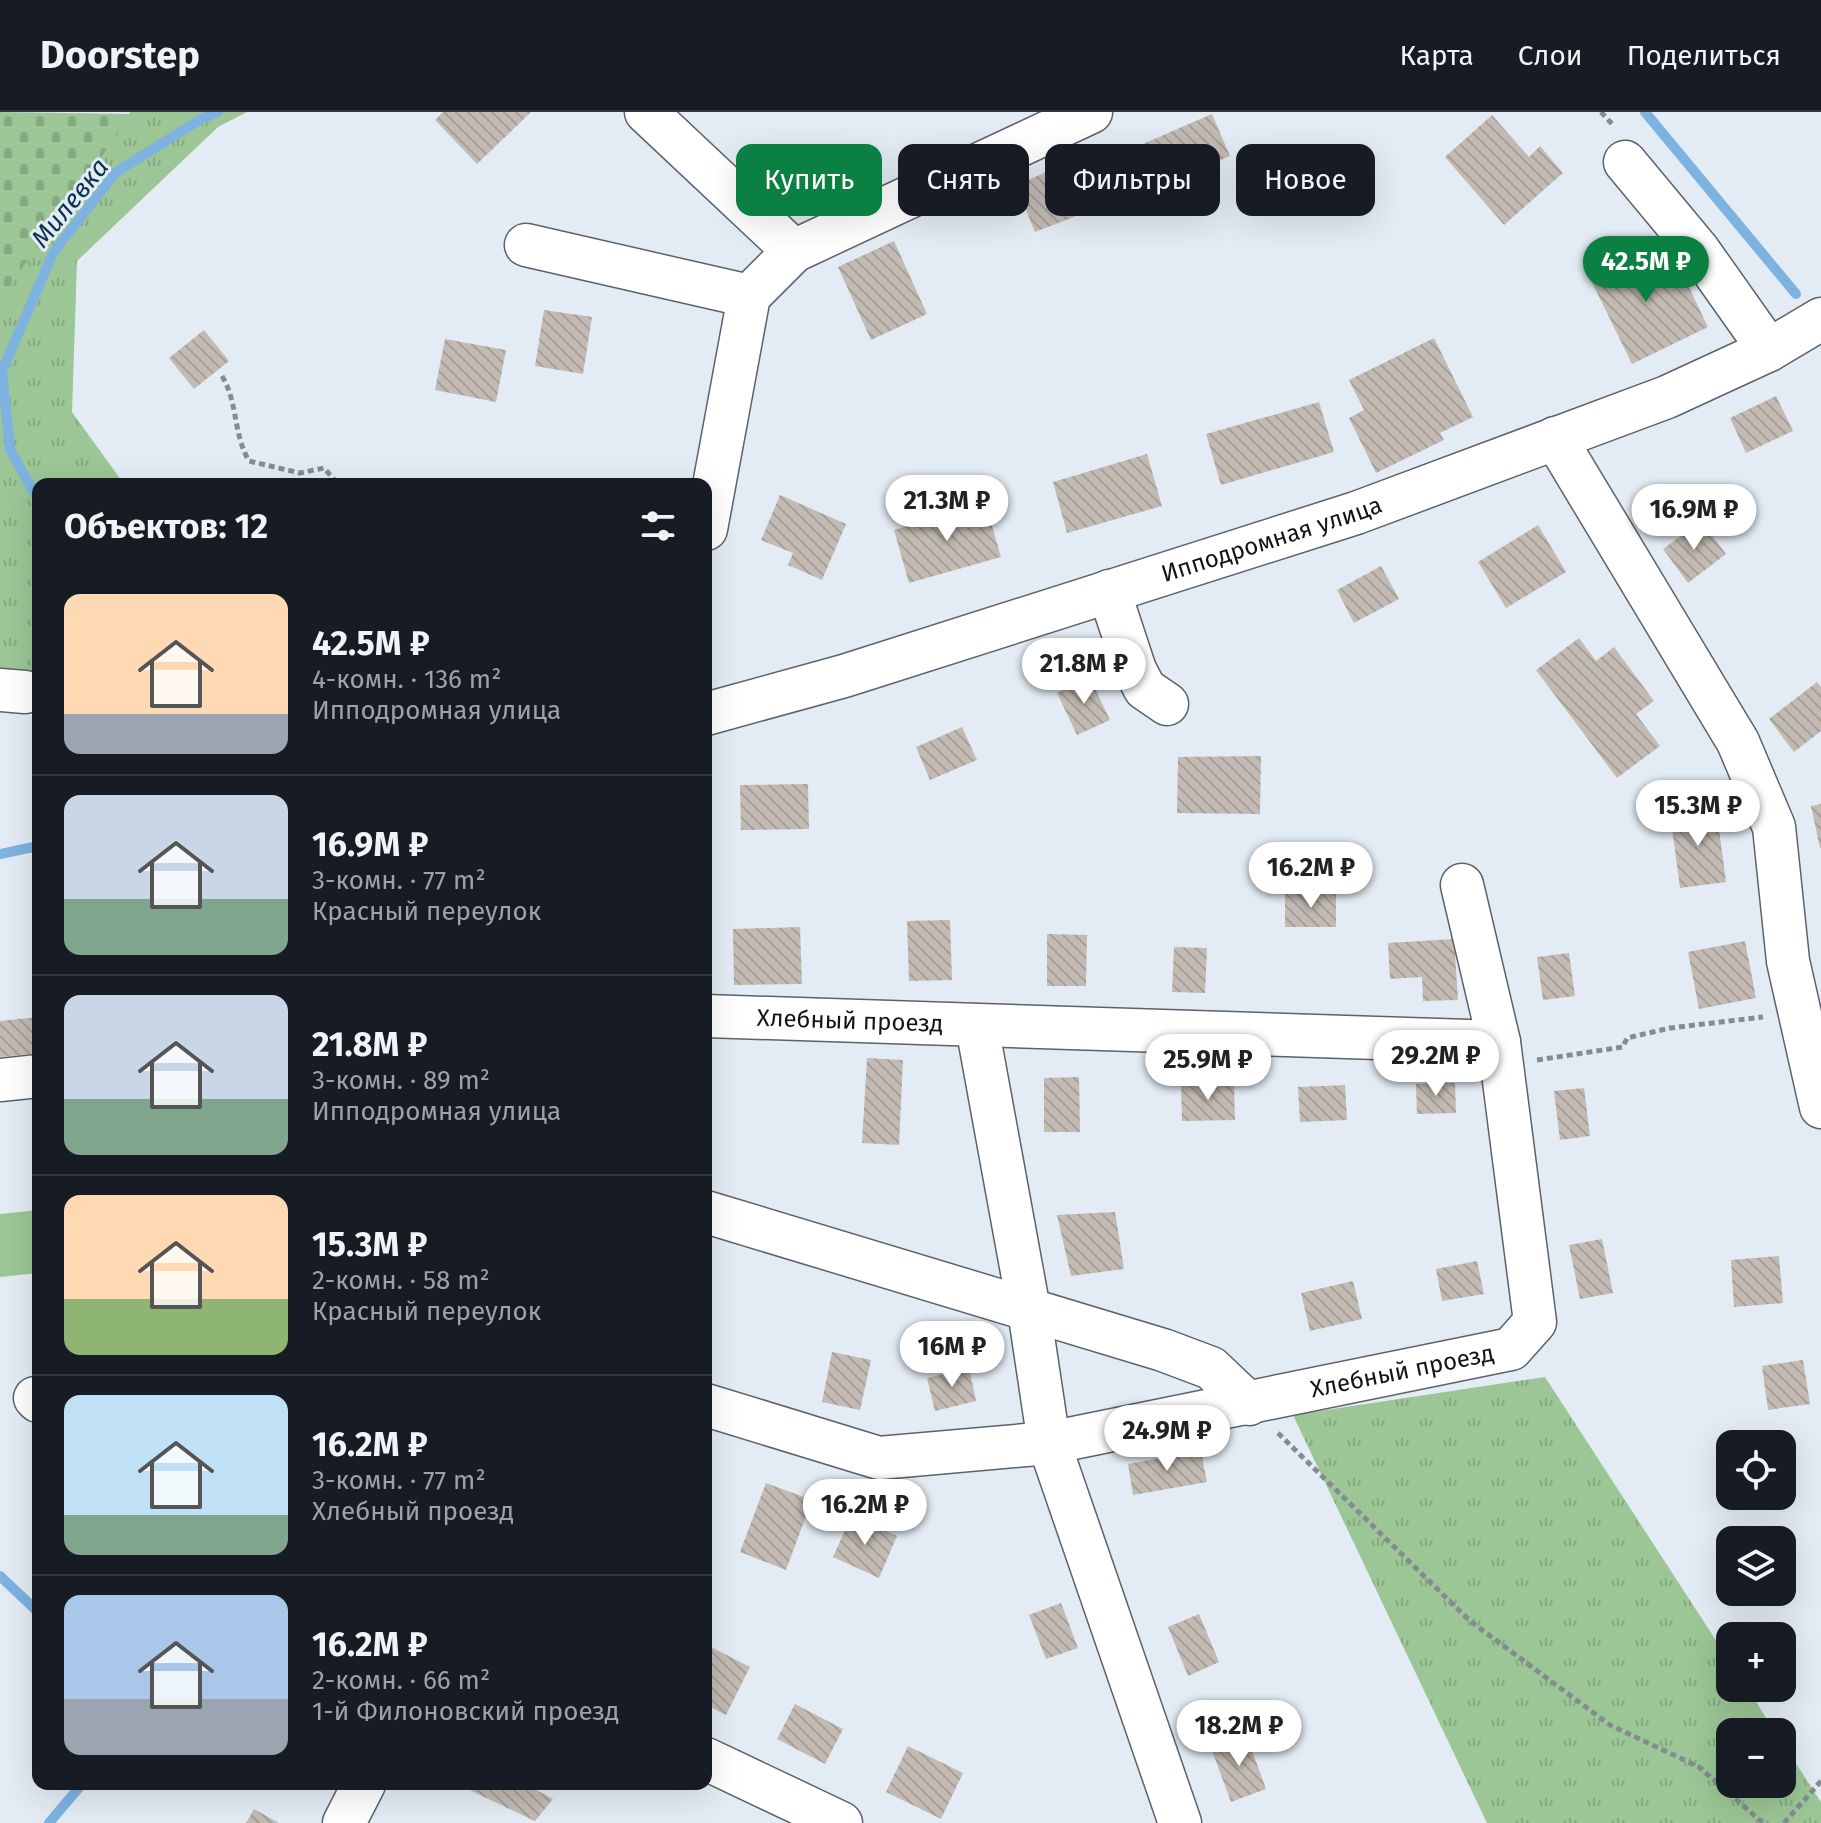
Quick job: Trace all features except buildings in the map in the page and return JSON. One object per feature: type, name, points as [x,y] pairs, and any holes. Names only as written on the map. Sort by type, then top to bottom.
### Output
[{"type":"street","points":[[646,112],[794,251]]},
{"type":"street","points":[[712,496],[749,296],[794,251],[1091,112]]},
{"type":"street","points":[[1625,162],[1699,251],[1769,350]]},
{"type":"street","points":[[526,245],[749,296]]},
{"type":"street","name":"Ипподромная улица","points":[[712,712],[844,676],[1356,513],[1667,397],[1769,350],[1821,319]]},
{"type":"street","points":[[1555,438],[1738,742],[1774,827],[1788,961],[1821,1107]]},
{"type":"street","points":[[1109,591],[1135,670],[1145,689],[1167,704]]},
{"type":"street","points":[[1462,885],[1501,1053]]},
{"type":"street","name":"Хлебный проезд","points":[[712,1016],[977,1026],[1501,1053],[1535,1322],[1511,1349],[1049,1443],[879,1458],[712,1407]]},
{"type":"street","points":[[977,1026],[1029,1310],[1049,1443],[1180,1823]]},
{"type":"street","points":[[0,1080],[32,1077]]},
{"type":"street","points":[[712,1214],[1211,1368],[1249,1404]]},
{"type":"street","points":[[712,1762],[841,1823]]},
{"type":"street","points":[[344,1823],[361,1790]]},
{"type":"path","points":[[222,376],[229,388],[238,443],[249,461],[300,473],[324,468],[333,478]]},
{"type":"path","points":[[1501,1053],[1623,1047],[1627,1038],[1670,1028],[1799,1012]]},
{"type":"path","points":[[1249,1404],[1470,1621],[1610,1725],[1699,1767],[1763,1823]]},
{"type":"path","points":[[1784,1823],[1821,1781]]},
{"type":"green space","points":[[0,112],[132,114],[0,299]]},
{"type":"green space","points":[[130,112],[247,112],[218,127],[77,261],[72,412],[120,478],[32,478],[32,686],[0,683],[0,299]]},
{"type":"green space","points":[[32,1211],[32,1274],[0,1277],[0,1214]]},
{"type":"green space","points":[[1545,1377],[1716,1640],[1716,1702],[1756,1702],[1766,1718],[1716,1718],[1716,1798],[1796,1798],[1796,1764],[1821,1802],[1821,1823],[1487,1823],[1293,1415]]},
{"type":"waterway","name":"Милевка","points":[[32,488],[10,450],[2,371],[53,253],[115,173],[201,119],[218,112]]},
{"type":"waterway","points":[[1645,112],[1796,294]]},
{"type":"waterway","name":"Милевка","points":[[0,854],[32,847]]},
{"type":"waterway","name":"Милевка","points":[[0,1576],[32,1606]]},
{"type":"waterway","name":"Милевка","points":[[49,1823],[77,1790]]}]
